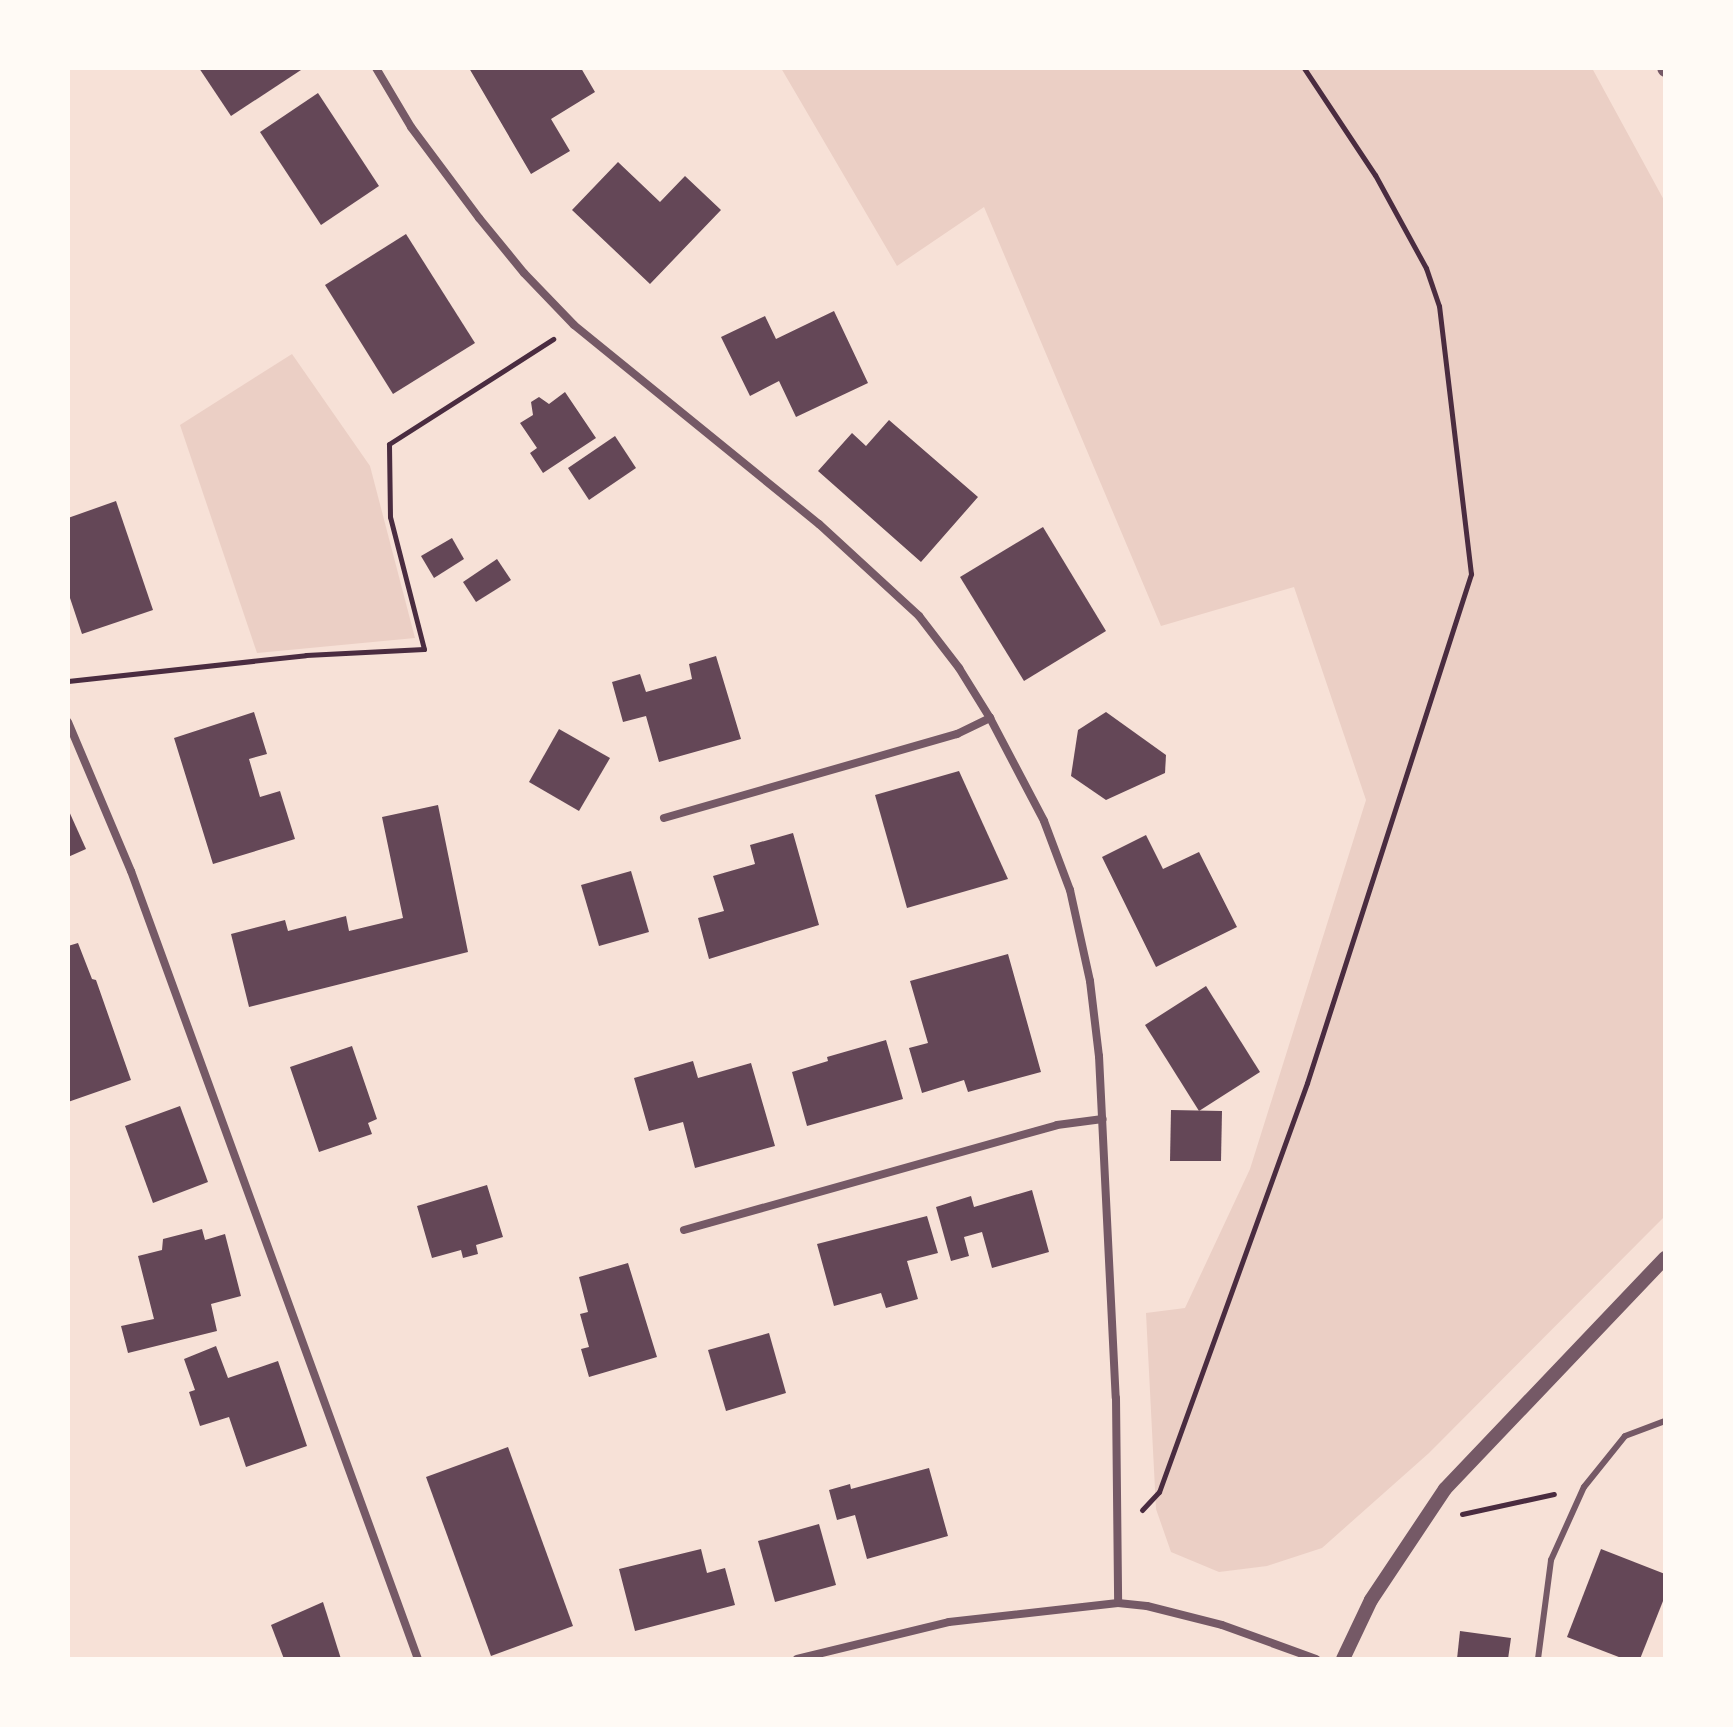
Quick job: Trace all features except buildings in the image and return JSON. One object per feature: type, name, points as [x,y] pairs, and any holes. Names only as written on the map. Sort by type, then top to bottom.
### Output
[{"type":"street","points":[[376,68],[411,127],[479,218],[524,273],[574,325],[876,573],[919,616],[959,668],[990,718],[1044,821],[1070,890],[1090,981],[1103,1119],[1116,1398],[1118,1603]]},
{"type":"street","points":[[664,818],[957,734],[990,718]]},
{"type":"street","points":[[68,722],[131,871],[418,1659]]},
{"type":"street","points":[[684,1230],[1057,1125],[1103,1119]]},
{"type":"street","points":[[1343,1659],[1371,1600],[1445,1489],[1665,1258]]},
{"type":"street","points":[[797,1659],[949,1622],[1118,1603],[1147,1606],[1222,1625],[1316,1659]]},
{"type":"lane","points":[[1538,1659],[1551,1560],[1584,1487],[1625,1436],[1665,1421]]},
{"type":"path","points":[[1116,1536],[1159,1492],[1307,1083],[1471,574],[1439,306],[1426,268],[1391,203],[1304,68]]},
{"type":"path","points":[[68,681],[306,655],[424,649],[390,517],[389,444],[574,325]]},
{"type":"path","points":[[1422,1522],[1584,1487]]},
{"type":"shaded area","points":[[781,68],[1592,68],[1665,202],[1665,1216],[1429,1453],[1322,1548],[1267,1566],[1219,1572],[1171,1552],[1156,1509],[1146,1313],[1185,1308],[1250,1169],[1366,800],[1294,587],[1161,626],[984,207],[897,266]]},
{"type":"shaded area","points":[[292,354],[370,466],[415,638],[257,653],[180,425]]}]
